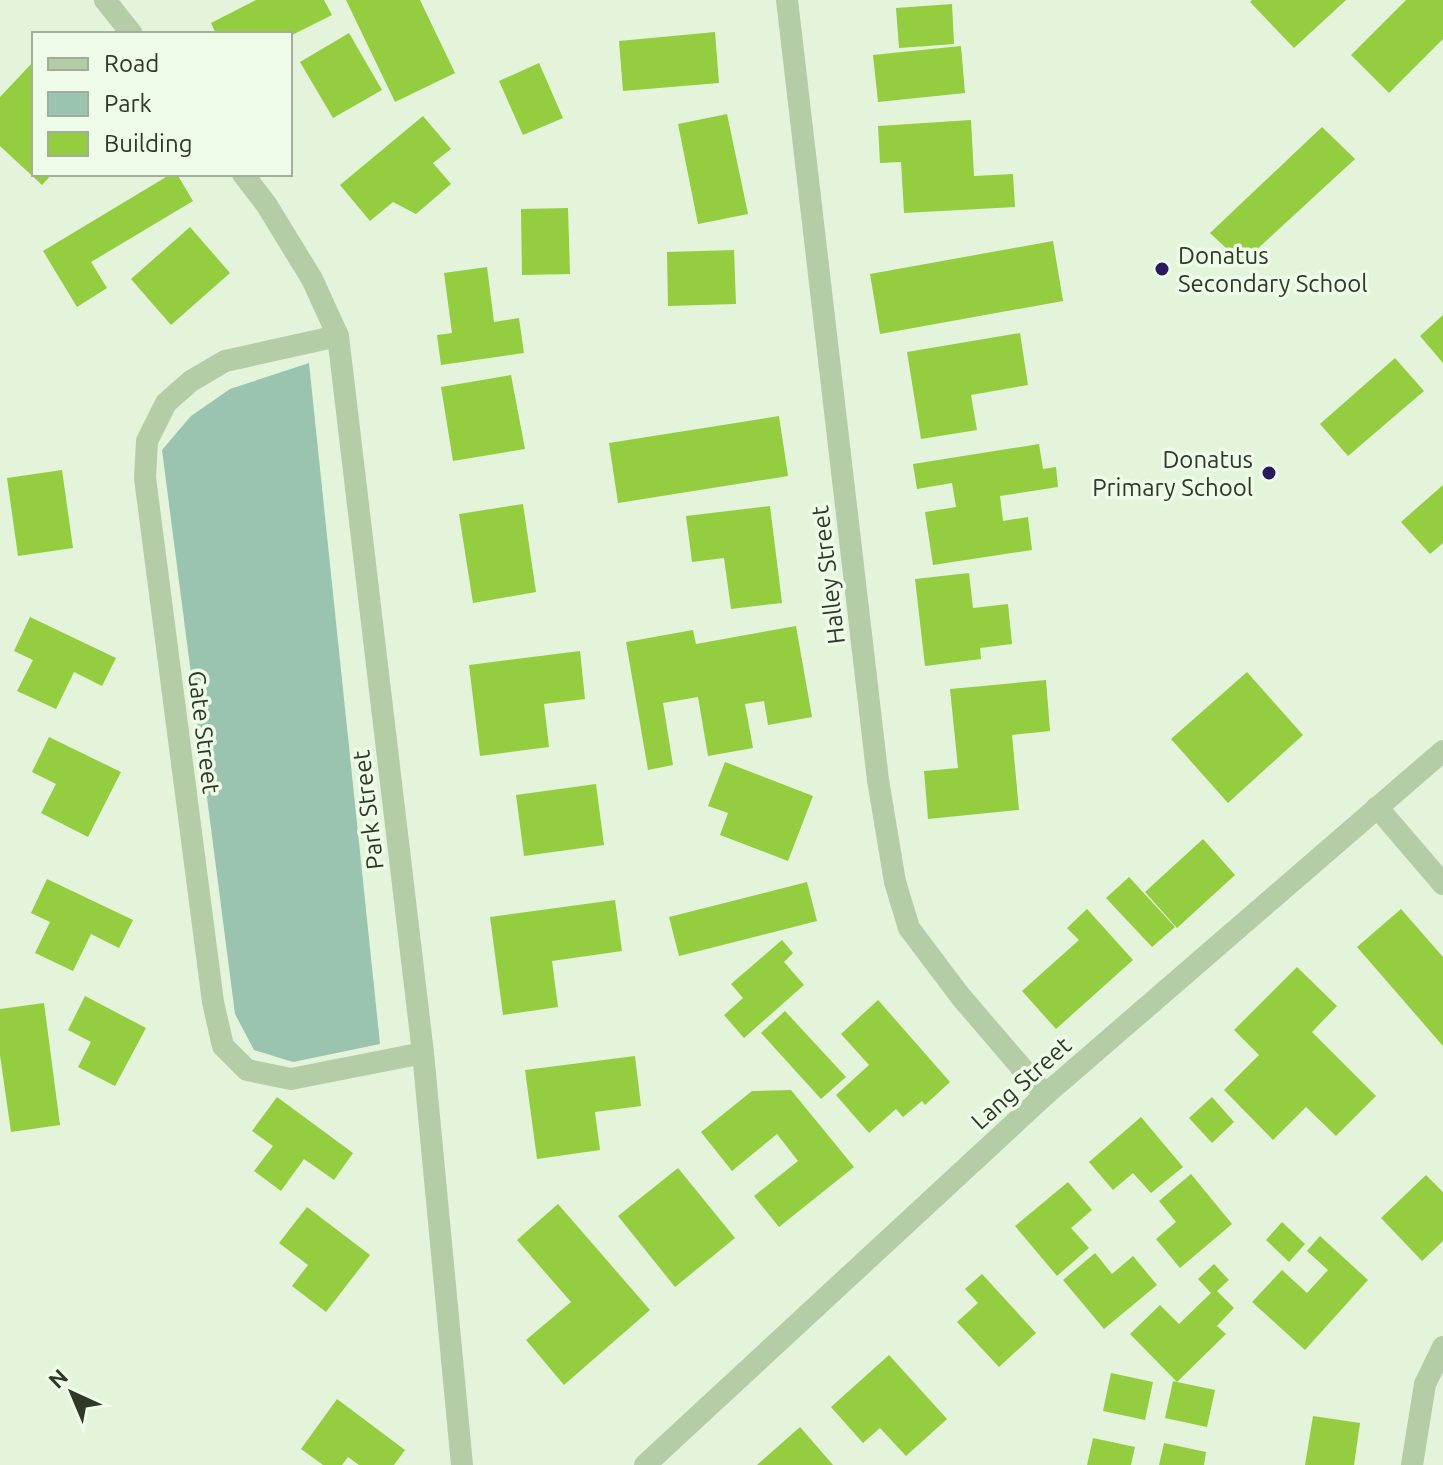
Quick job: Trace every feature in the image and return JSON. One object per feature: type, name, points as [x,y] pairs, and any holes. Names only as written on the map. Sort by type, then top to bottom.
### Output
[{"type":"street","points":[[105,0],[130,32]]},
{"type":"street","name":"Halley Street","points":[[787,0],[878,780],[895,882],[909,928],[961,997],[1045,1095]]},
{"type":"street","name":"Park Street","points":[[245,176],[266,204],[312,279],[338,336],[423,1053],[462,1465]]},
{"type":"street","name":"Gate Street","points":[[338,336],[225,361],[191,381],[166,403],[147,441],[145,478],[213,1002],[223,1046],[247,1070],[291,1079],[423,1053]]},
{"type":"street","name":"Lang Street","points":[[645,1465],[1045,1095],[1443,751]]},
{"type":"street","points":[[1377,807],[1443,884]]},
{"type":"street","points":[[1412,1465],[1425,1384],[1443,1347]]},
{"type":"green space","points":[[309,363],[380,1044],[293,1062],[254,1050],[235,1014],[162,450],[191,416],[230,389]]},
{"type":"building","points":[[256,0],[324,0],[332,15],[292,35],[292,32],[215,32],[211,23]]},
{"type":"building","points":[[346,0],[420,0],[455,73],[395,102]]},
{"type":"building","points":[[1346,0],[1294,48],[1250,2]]},
{"type":"building","points":[[1406,0],[1443,0],[1443,39],[1389,93],[1351,55]]},
{"type":"building","points":[[952,4],[954,44],[899,48],[896,8]]},
{"type":"building","points":[[715,32],[719,83],[623,91],[619,41]]},
{"type":"building","points":[[349,33],[382,90],[333,118],[300,62]]},
{"type":"building","points":[[961,46],[965,93],[878,102],[873,55]]},
{"type":"building","points":[[32,63],[32,176],[0,146],[0,97]]},
{"type":"building","points":[[539,63],[563,118],[523,135],[499,81]]},
{"type":"building","points":[[727,114],[748,214],[698,224],[678,124]]},
{"type":"building","points":[[423,116],[451,149],[433,163],[451,184],[416,214],[393,202],[370,221],[340,185]]},
{"type":"building","points":[[971,120],[974,176],[1013,174],[1015,207],[904,213],[901,162],[880,163],[878,126]]},
{"type":"building","points":[[1322,127],[1355,159],[1242,263],[1210,233]]},
{"type":"building","points":[[32,176],[50,176],[42,185]]},
{"type":"building","points":[[168,176],[178,176],[193,201],[91,262],[107,288],[77,307],[43,251]]},
{"type":"building","points":[[568,208],[570,274],[522,275],[521,209]]},
{"type":"building","points":[[190,227],[230,273],[171,325],[131,279]]},
{"type":"building","points":[[1053,241],[1063,301],[880,334],[870,274]]},
{"type":"building","points":[[734,250],[736,304],[668,306],[667,252]]},
{"type":"building","points":[[487,267],[494,322],[519,318],[524,353],[441,365],[437,335],[452,333],[444,273]]},
{"type":"building","points":[[1443,315],[1443,363],[1420,336]]},
{"type":"building","points":[[1020,333],[1028,385],[971,395],[977,430],[921,439],[907,352]]},
{"type":"building","points":[[1395,358],[1424,391],[1348,456],[1320,424]]},
{"type":"building","points":[[511,375],[525,449],[453,461],[441,387]]},
{"type":"building","points":[[779,416],[788,476],[618,503],[609,443]]},
{"type":"building","points":[[1039,444],[1043,469],[1056,467],[1058,487],[1000,496],[1003,521],[1028,517],[1032,550],[933,565],[925,512],[956,507],[952,483],[917,489],[913,464]]},
{"type":"building","points":[[62,470],[73,548],[18,556],[7,478]]},
{"type":"building","points":[[1443,485],[1443,543],[1430,554],[1401,522]]},
{"type":"building","points":[[523,504],[536,592],[473,603],[459,514]]},
{"type":"building","points":[[770,506],[782,603],[731,609],[724,558],[692,562],[686,516]]},
{"type":"building","points":[[969,573],[973,608],[1008,604],[1012,644],[980,648],[981,659],[925,666],[915,579]]},
{"type":"building","points":[[30,617],[116,658],[102,686],[74,672],[56,709],[17,691],[33,660],[14,651]]},
{"type":"building","points":[[796,626],[812,717],[768,725],[764,701],[745,704],[753,748],[708,756],[698,697],[663,703],[673,765],[648,770],[626,642],[693,630],[696,644]]},
{"type":"building","points":[[580,651],[585,699],[544,704],[549,747],[480,756],[469,665]]},
{"type":"building","points":[[1247,672],[1303,735],[1228,803],[1171,739]]},
{"type":"building","points":[[1046,680],[1050,731],[1012,735],[1019,810],[928,819],[924,771],[958,768],[950,689]]},
{"type":"building","points":[[49,737],[121,772],[88,837],[41,813],[56,784],[32,772]]},
{"type":"building","points":[[725,762],[813,796],[788,861],[720,835],[728,813],[708,806]]},
{"type":"building","points":[[596,784],[604,845],[524,856],[516,795]]},
{"type":"building","points":[[1203,839],[1235,875],[1177,928],[1145,892]]},
{"type":"building","points":[[1129,877],[1175,927],[1152,947],[1106,898]]},
{"type":"building","points":[[47,879],[133,920],[119,948],[91,934],[73,971],[35,953],[50,922],[31,913]]},
{"type":"building","points":[[807,882],[817,921],[679,956],[669,917]]},
{"type":"building","points":[[615,900],[622,951],[552,961],[558,1007],[503,1015],[490,917]]},
{"type":"building","points":[[1087,909],[1133,960],[1056,1029],[1022,991],[1079,940],[1067,928]]},
{"type":"building","points":[[1401,909],[1443,957],[1443,1046],[1357,947]]},
{"type":"building","points":[[782,940],[793,953],[784,962],[804,985],[744,1038],[724,1015],[743,998],[731,984]]},
{"type":"building","points":[[1297,967],[1337,1006],[1312,1032],[1376,1096],[1336,1136],[1306,1107],[1273,1140],[1224,1090],[1259,1055],[1234,1030]]},
{"type":"building","points":[[85,996],[146,1028],[115,1086],[78,1067],[91,1042],[68,1030]]},
{"type":"building","points":[[878,1000],[950,1082],[925,1105],[922,1101],[903,1117],[896,1109],[869,1133],[836,1095],[869,1065],[841,1034]]},
{"type":"building","points":[[44,1003],[60,1125],[11,1132],[0,1055],[0,1009]]},
{"type":"building","points":[[785,1011],[846,1077],[821,1099],[761,1033]]},
{"type":"building","points":[[635,1056],[641,1106],[595,1112],[600,1150],[537,1159],[525,1070]]},
{"type":"building","points":[[791,1090],[854,1167],[779,1227],[754,1196],[798,1161],[777,1134],[732,1171],[701,1132],[752,1091]]},
{"type":"building","points":[[277,1097],[353,1153],[334,1180],[304,1159],[281,1191],[254,1171],[273,1146],[252,1131]]},
{"type":"building","points":[[1212,1097],[1234,1122],[1212,1143],[1189,1118]]},
{"type":"building","points":[[1141,1117],[1183,1167],[1151,1193],[1133,1173],[1113,1190],[1089,1162]]},
{"type":"building","points":[[678,1168],[735,1238],[675,1287],[618,1216]]},
{"type":"building","points":[[1191,1174],[1232,1224],[1180,1268],[1156,1239],[1176,1222],[1159,1201]]},
{"type":"building","points":[[1426,1175],[1443,1192],[1443,1241],[1422,1261],[1381,1218]]},
{"type":"building","points":[[1068,1182],[1092,1210],[1071,1228],[1089,1248],[1057,1276],[1015,1226]]},
{"type":"building","points":[[558,1204],[650,1310],[564,1385],[526,1340],[571,1302],[517,1240]]},
{"type":"building","points":[[307,1207],[370,1255],[326,1312],[292,1286],[308,1265],[279,1243]]},
{"type":"building","points":[[1282,1222],[1305,1244],[1289,1262],[1266,1240]]},
{"type":"building","points":[[1320,1236],[1368,1280],[1305,1350],[1252,1302],[1282,1270],[1307,1293],[1328,1270],[1307,1251]]},
{"type":"building","points":[[1095,1253],[1112,1274],[1133,1256],[1157,1285],[1104,1329],[1063,1280]]},
{"type":"building","points":[[1214,1264],[1229,1280],[1217,1291],[1234,1308],[1217,1326],[1226,1334],[1177,1382],[1130,1334],[1160,1305],[1179,1324],[1211,1293],[1198,1279]]},
{"type":"building","points":[[982,1274],[1036,1333],[999,1367],[957,1322],[978,1303],[965,1289]]},
{"type":"building","points":[[889,1355],[947,1419],[906,1456],[880,1428],[863,1443],[831,1407]]},
{"type":"building","points":[[1111,1373],[1153,1382],[1145,1420],[1103,1411]]},
{"type":"building","points":[[1173,1381],[1215,1390],[1207,1427],[1165,1418]]},
{"type":"building","points":[[337,1399],[405,1450],[394,1465],[359,1465],[348,1457],[342,1465],[323,1465],[301,1449]]},
{"type":"building","points":[[1313,1416],[1360,1423],[1354,1465],[1305,1465]]},
{"type":"building","points":[[800,1427],[833,1465],[757,1465]]},
{"type":"building","points":[[1093,1438],[1135,1447],[1131,1465],[1087,1465]]},
{"type":"building","points":[[1164,1443],[1206,1452],[1204,1465],[1159,1465]]},
{"type":"place","name":"Donatus Secondary School","points":[[1162,269]]},
{"type":"place","name":"Donatus Primary School","points":[[1269,473]]}]
